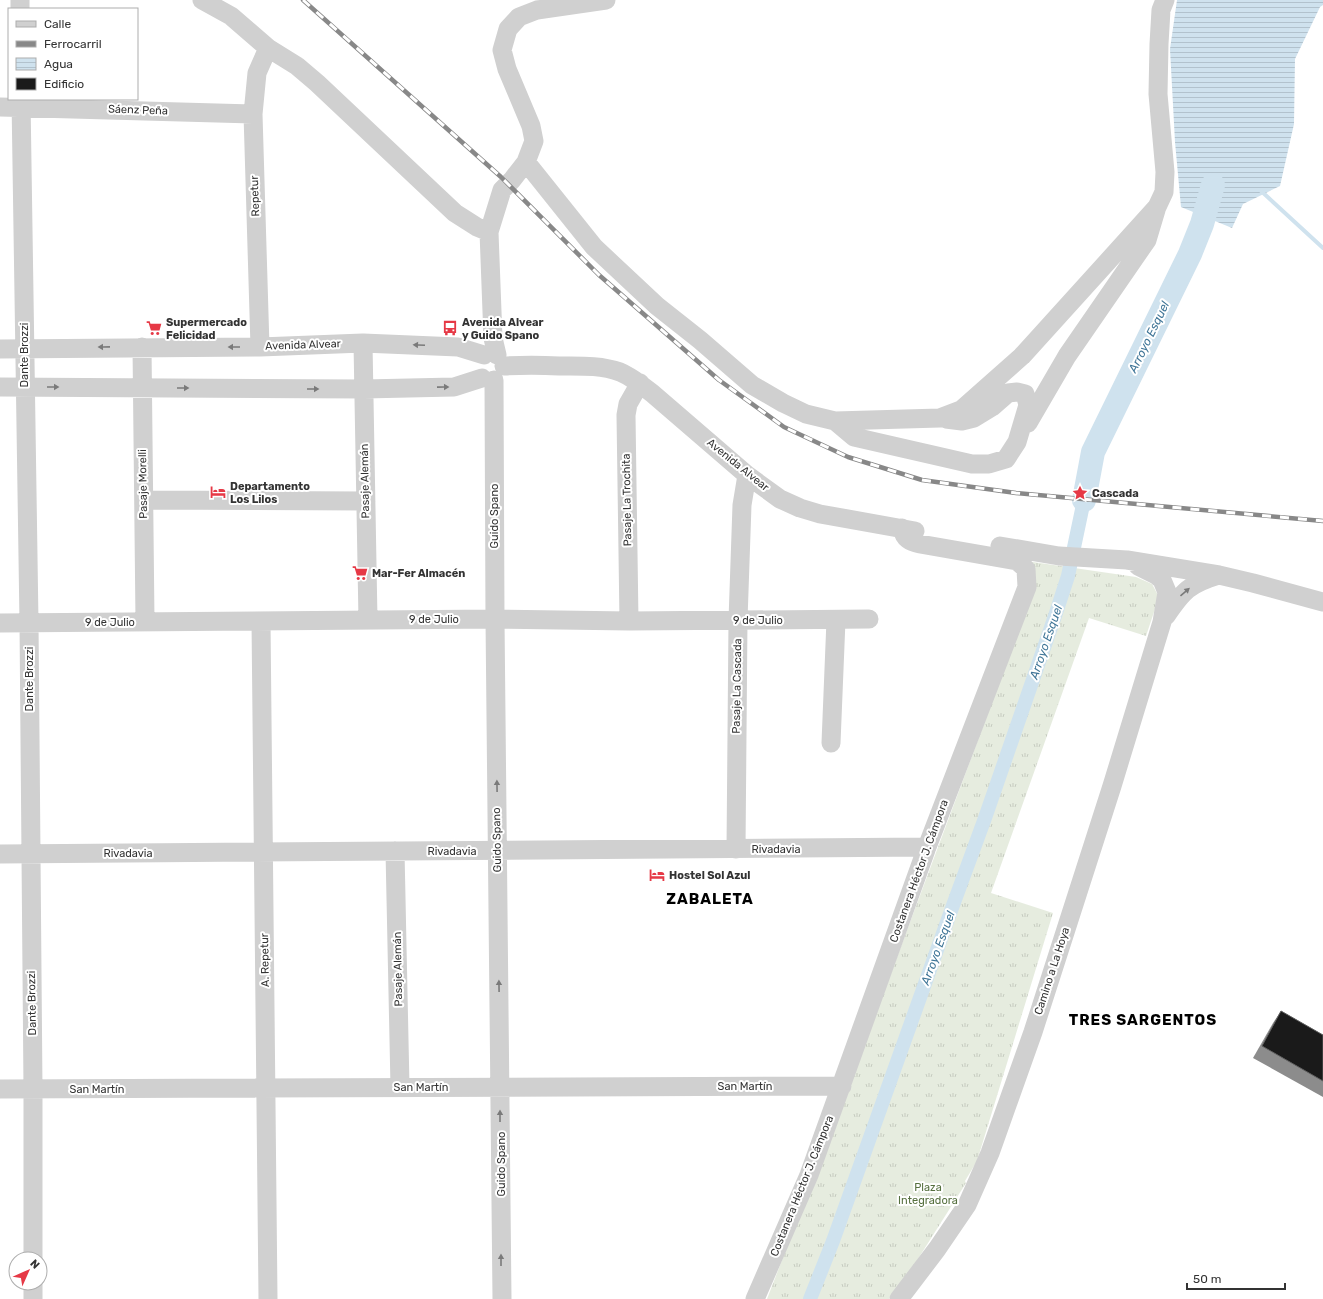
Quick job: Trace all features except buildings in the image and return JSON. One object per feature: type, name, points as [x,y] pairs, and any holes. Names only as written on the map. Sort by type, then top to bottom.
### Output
[{"type":"street","points":[[202,0],[231,16],[268,48],[296,66],[317,83],[455,213],[472,225],[489,232]]},
{"type":"street","name":"Guido Spano","points":[[502,1299],[498,851],[489,232],[502,190],[526,162],[534,141],[530,126],[507,69],[502,50],[508,30],[519,17],[537,10],[606,0]]},
{"type":"street","points":[[835,421],[854,436],[972,464],[989,464],[1006,459],[1067,356],[1148,240],[1157,207],[1164,192],[1166,172],[1158,94],[1158,44],[1161,10],[1165,0]]},
{"type":"street","name":"Repetur","points":[[260,347],[252,114],[257,73],[268,48]]},
{"type":"street","name":"Sáenz Peña","points":[[0,107],[21,103],[252,114]]},
{"type":"street","name":"Dante Brozzi","points":[[21,103],[24,387],[29,622],[33,1251]]},
{"type":"street","points":[[526,162],[594,247],[657,306],[700,340],[752,385],[783,403],[806,414],[835,421],[940,418],[962,421],[974,418],[992,407],[1008,394],[1017,392],[1025,394],[1028,405],[1017,442]]},
{"type":"street","points":[[940,418],[961,410],[1022,356],[1157,207]]},
{"type":"street","name":"Avenida Alvear","points":[[0,349],[260,347],[363,343],[458,347],[492,361],[519,365],[608,368],[622,373],[640,383],[747,475],[780,499],[800,508],[820,514],[1059,556],[1118,560]]},
{"type":"street","name":"Pasaje Alemán","points":[[363,343],[368,620]]},
{"type":"street","name":"Pasaje Morelli","points":[[142,347],[145,622]]},
{"type":"street","name":"Avenida Alvear","points":[[0,387],[364,389],[454,387],[492,361]]},
{"type":"street","name":"Pasaje La Trochita","points":[[629,621],[626,415],[628,404],[640,383]]},
{"type":"street","name":"Pasaje La Cascada","points":[[736,849],[738,620],[742,505],[747,475]]},
{"type":"street","points":[[144,500],[366,502]]},
{"type":"street","name":"Costanera Héctor J. Cámpora","points":[[754,1299],[809,1175],[927,847],[1026,587],[1026,569],[1017,561],[912,542],[903,534],[902,528]]},
{"type":"street","points":[[1118,560],[1219,575],[1253,582],[1323,602]]},
{"type":"street","name":"Camino a La Hoya","points":[[899,1299],[938,1249],[968,1205],[990,1153],[1047,987],[1112,786],[1162,622],[1168,592],[1162,580],[1156,575],[1118,560]]},
{"type":"street","name":"Camino a La Hoya","points":[[1162,622],[1179,597],[1189,588],[1201,581],[1219,575]]},
{"type":"street","name":"9 de Julio","points":[[0,623],[495,619],[629,621],[869,619]]},
{"type":"street","points":[[831,743],[836,620]]},
{"type":"street","name":"A. Repetur","points":[[261,621],[268,1299]]},
{"type":"street","name":"Rivadavia","points":[[0,854],[927,847]]},
{"type":"street","name":"Pasaje Alemán","points":[[395,851],[400,1087]]},
{"type":"street","name":"San Martín","points":[[0,1089],[500,1086],[842,1086]]},
{"type":"green space","name":"Plaza Integradora","points":[[1026,561],[1136,577],[1152,584],[1159,597],[1146,636],[1089,618],[991,893],[1053,913],[977,1161],[965,1181],[966,1183],[916,1262],[889,1299],[767,1299],[840,1110],[1035,587]]},
{"type":"water","points":[[1177,0],[1323,0],[1323,5],[1320,7],[1295,59],[1294,124],[1280,186],[1243,204],[1232,228],[1181,207],[1175,142],[1170,49]]},
{"type":"waterway","name":"Arroyo Esquel","points":[[1084,500],[1093,452],[1190,254],[1202,224],[1213,185]]},
{"type":"waterway","points":[[1260,190],[1323,248]]},
{"type":"waterway","name":"Arroyo Esquel","points":[[810,1299],[833,1241],[985,818],[1056,613],[1068,576],[1084,500]]},
{"type":"railway","points":[[303,0],[501,177],[599,275],[719,380],[784,427],[848,457],[922,480],[1016,493],[1323,521]]},
{"type":"place","name":"Supermercado Felicidad","points":[[154,328]]},
{"type":"place","name":"Avenida Alvear y Guido Spano","points":[[450,328]]},
{"type":"place","name":"Departamento Los Lilos","points":[[218,492]]},
{"type":"place","name":"Cascada","points":[[1080,493]]},
{"type":"place","name":"Mar-Fer Almacén","points":[[360,573]]},
{"type":"place","name":"Hostel Sol Azul","points":[[657,875]]},
{"type":"district","name":"ZABALETA","points":[[710,899]]},
{"type":"district","name":"TRES SARGENTOS","points":[[1143,1020]]}]
